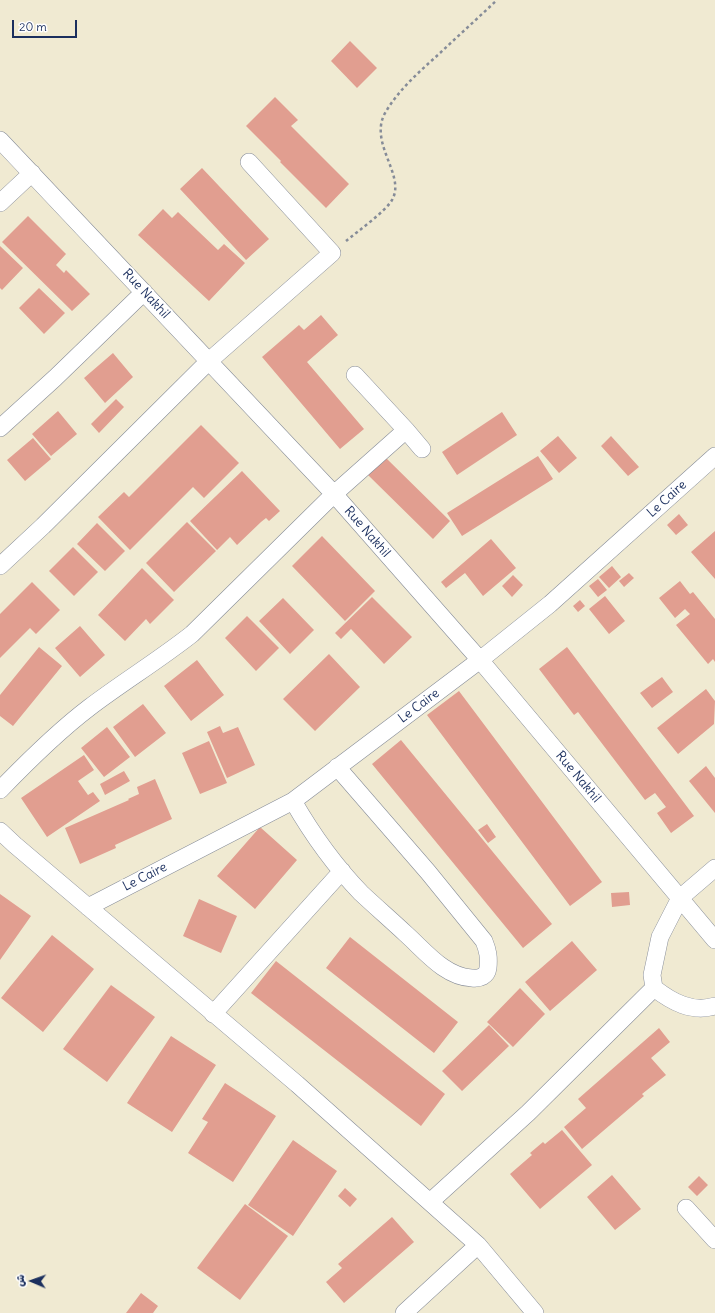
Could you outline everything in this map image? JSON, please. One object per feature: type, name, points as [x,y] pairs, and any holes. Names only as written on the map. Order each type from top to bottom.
[{"type":"street","name":"Rue Nakhil","points":[[0,140],[334,494],[480,660],[715,940]]},
{"type":"street","points":[[0,566],[43,526],[209,361],[332,253],[249,162]]},
{"type":"street","points":[[0,203],[32,173]]},
{"type":"street","points":[[0,428],[55,378],[144,292]]},
{"type":"street","points":[[355,375],[422,449]]},
{"type":"street","points":[[0,790],[40,750],[88,708],[167,654],[192,634],[334,494],[406,430]]},
{"type":"street","name":"Le Caire","points":[[88,907],[292,801],[480,660],[550,604],[715,456]]},
{"type":"street","points":[[292,801],[308,827],[342,872],[361,892],[435,961],[458,976],[475,978],[484,976],[487,971],[489,957],[484,942],[428,872],[337,767]]},
{"type":"street","points":[[0,831],[297,1084],[430,1202],[478,1246],[535,1313]]},
{"type":"street","points":[[715,868],[680,898],[660,937],[652,975],[654,988],[677,1004],[693,1008],[715,1006]]},
{"type":"street","points":[[213,1014],[342,872]]},
{"type":"street","points":[[430,1202],[528,1113],[654,988]]},
{"type":"street","points":[[686,1208],[715,1240]]},
{"type":"street","points":[[404,1313],[478,1246]]},
{"type":"path","points":[[332,253],[388,205],[395,194],[394,180],[382,142],[382,124],[384,116],[390,106],[400,92],[420,71],[497,0]]},
{"type":"building","points":[[350,41],[377,68],[357,88],[331,61]]},
{"type":"building","points":[[275,97],[298,120],[291,126],[349,184],[326,208],[246,126]]},
{"type":"building","points":[[202,168],[269,239],[246,260],[180,189]]},
{"type":"building","points":[[163,209],[172,218],[178,212],[218,250],[224,244],[245,263],[209,301],[138,235]]},
{"type":"building","points":[[28,216],[66,254],[56,265],[64,273],[66,270],[90,294],[72,311],[2,242]]},
{"type":"building","points":[[0,246],[23,268],[2,290],[0,288]]},
{"type":"building","points":[[39,288],[65,313],[44,334],[19,308]]},
{"type":"building","points":[[321,315],[338,335],[307,362],[364,429],[340,449],[262,357],[299,325],[304,330]]},
{"type":"building","points":[[113,353],[133,377],[105,403],[84,378]]},
{"type":"building","points":[[116,399],[124,407],[99,433],[91,424]]},
{"type":"building","points":[[58,411],[77,434],[51,456],[32,434]]},
{"type":"building","points":[[502,412],[517,435],[457,475],[442,452]]},
{"type":"building","points":[[201,425],[239,463],[204,498],[193,487],[130,550],[98,517],[124,492],[129,497]]},
{"type":"building","points":[[558,436],[577,458],[559,473],[540,451]]},
{"type":"building","points":[[611,436],[639,467],[628,476],[601,446]]},
{"type":"building","points":[[33,438],[51,459],[25,481],[7,460]]},
{"type":"building","points":[[538,456],[553,479],[462,536],[447,513]]},
{"type":"building","points":[[385,457],[450,521],[433,539],[368,475]]},
{"type":"building","points":[[242,471],[280,511],[269,521],[266,518],[237,545],[230,537],[217,550],[190,521]]},
{"type":"building","points":[[679,514],[688,525],[676,535],[667,525]]},
{"type":"building","points":[[187,522],[216,551],[174,592],[146,563]]},
{"type":"building","points":[[97,523],[125,551],[105,571],[77,544]]},
{"type":"building","points":[[715,531],[715,579],[691,552]]},
{"type":"building","points":[[322,536],[375,591],[345,621],[292,566]]},
{"type":"building","points":[[491,539],[516,568],[483,596],[465,573],[446,588],[441,582]]},
{"type":"building","points":[[73,547],[98,572],[74,596],[49,571]]},
{"type":"building","points":[[612,566],[621,577],[609,588],[599,577]]},
{"type":"building","points":[[142,568],[174,600],[150,624],[146,619],[125,641],[98,615]]},
{"type":"building","points":[[629,573],[634,578],[624,587],[619,581]]},
{"type":"building","points":[[513,575],[523,585],[512,597],[502,586]]},
{"type":"building","points":[[598,579],[607,590],[598,597],[589,586]]},
{"type":"building","points":[[680,581],[690,594],[693,592],[715,619],[715,662],[713,659],[708,664],[676,625],[690,614],[685,609],[675,618],[659,598]]},
{"type":"building","points":[[32,582],[60,610],[36,634],[30,628],[0,658],[0,614]]},
{"type":"building","points":[[605,596],[625,621],[609,634],[589,609]]},
{"type":"building","points":[[372,597],[412,637],[384,664],[351,629],[341,639],[335,633]]},
{"type":"building","points":[[283,598],[314,630],[290,654],[259,621]]},
{"type":"building","points":[[580,600],[585,606],[578,612],[573,606]]},
{"type":"building","points":[[247,616],[279,648],[256,671],[225,638]]},
{"type":"building","points":[[80,626],[105,655],[80,677],[55,648]]},
{"type":"building","points":[[39,647],[62,666],[13,726],[0,716],[0,695]]},
{"type":"building","points":[[567,647],[694,816],[671,833],[657,813],[666,807],[655,793],[645,800],[578,712],[574,715],[539,669]]},
{"type":"building","points":[[329,654],[360,687],[315,731],[283,699]]},
{"type":"building","points":[[197,660],[224,695],[191,721],[164,686]]},
{"type":"building","points":[[662,677],[673,692],[652,708],[640,693]]},
{"type":"building","points":[[706,689],[715,701],[714,724],[678,754],[657,728]]},
{"type":"building","points":[[459,691],[602,882],[570,906],[427,715]]},
{"type":"building","points":[[143,704],[166,733],[135,757],[113,727]]},
{"type":"building","points":[[220,726],[223,733],[238,727],[255,765],[227,778],[207,732]]},
{"type":"building","points":[[107,727],[130,757],[104,777],[81,748]]},
{"type":"building","points":[[401,740],[552,924],[523,948],[372,764]]},
{"type":"building","points":[[209,741],[227,783],[200,794],[182,753]]},
{"type":"building","points":[[84,755],[94,770],[78,781],[88,795],[93,792],[100,801],[47,837],[21,798]]},
{"type":"building","points":[[706,766],[715,778],[715,813],[689,781]]},
{"type":"building","points":[[124,771],[130,781],[105,795],[100,784]]},
{"type":"building","points":[[155,779],[172,819],[115,845],[116,848],[80,864],[65,828],[129,800],[128,799],[139,794],[137,787]]},
{"type":"building","points":[[487,824],[496,837],[488,843],[478,830]]},
{"type":"building","points":[[260,827],[297,860],[255,909],[217,876]]},
{"type":"building","points":[[629,892],[630,905],[612,907],[611,893]]},
{"type":"building","points":[[0,894],[31,916],[0,960]]},
{"type":"building","points":[[199,899],[237,916],[221,953],[183,936]]},
{"type":"building","points":[[52,935],[94,969],[43,1032],[1,998]]},
{"type":"building","points":[[350,937],[458,1022],[434,1053],[326,968]]},
{"type":"building","points":[[572,941],[597,970],[550,1011],[525,982]]},
{"type":"building","points":[[276,961],[445,1094],[421,1126],[251,993]]},
{"type":"building","points":[[111,985],[155,1017],[107,1082],[63,1049]]},
{"type":"building","points":[[520,988],[545,1014],[513,1047],[487,1022]]},
{"type":"building","points":[[489,1025],[509,1046],[462,1091],[442,1071]]},
{"type":"building","points":[[659,1028],[670,1042],[651,1058],[666,1075],[642,1094],[644,1096],[582,1149],[564,1127],[586,1108],[578,1099]]},
{"type":"building","points":[[171,1036],[216,1065],[172,1132],[127,1103]]},
{"type":"building","points":[[225,1083],[276,1116],[233,1182],[188,1153],[208,1122],[202,1119]]},
{"type":"building","points":[[562,1130],[592,1165],[540,1209],[510,1174],[532,1155],[530,1153],[543,1142],[545,1144]]},
{"type":"building","points":[[293,1140],[337,1171],[293,1236],[248,1205]]},
{"type":"building","points":[[612,1175],[641,1209],[615,1230],[587,1197]]},
{"type":"building","points":[[699,1176],[708,1185],[697,1196],[688,1187]]},
{"type":"building","points":[[345,1188],[357,1199],[350,1207],[338,1196]]},
{"type":"building","points":[[245,1204],[288,1236],[240,1300],[197,1268]]},
{"type":"building","points":[[392,1217],[414,1242],[344,1303],[326,1282],[342,1268],[338,1264]]},
{"type":"building","points":[[141,1293],[158,1306],[153,1313],[126,1313]]}]
